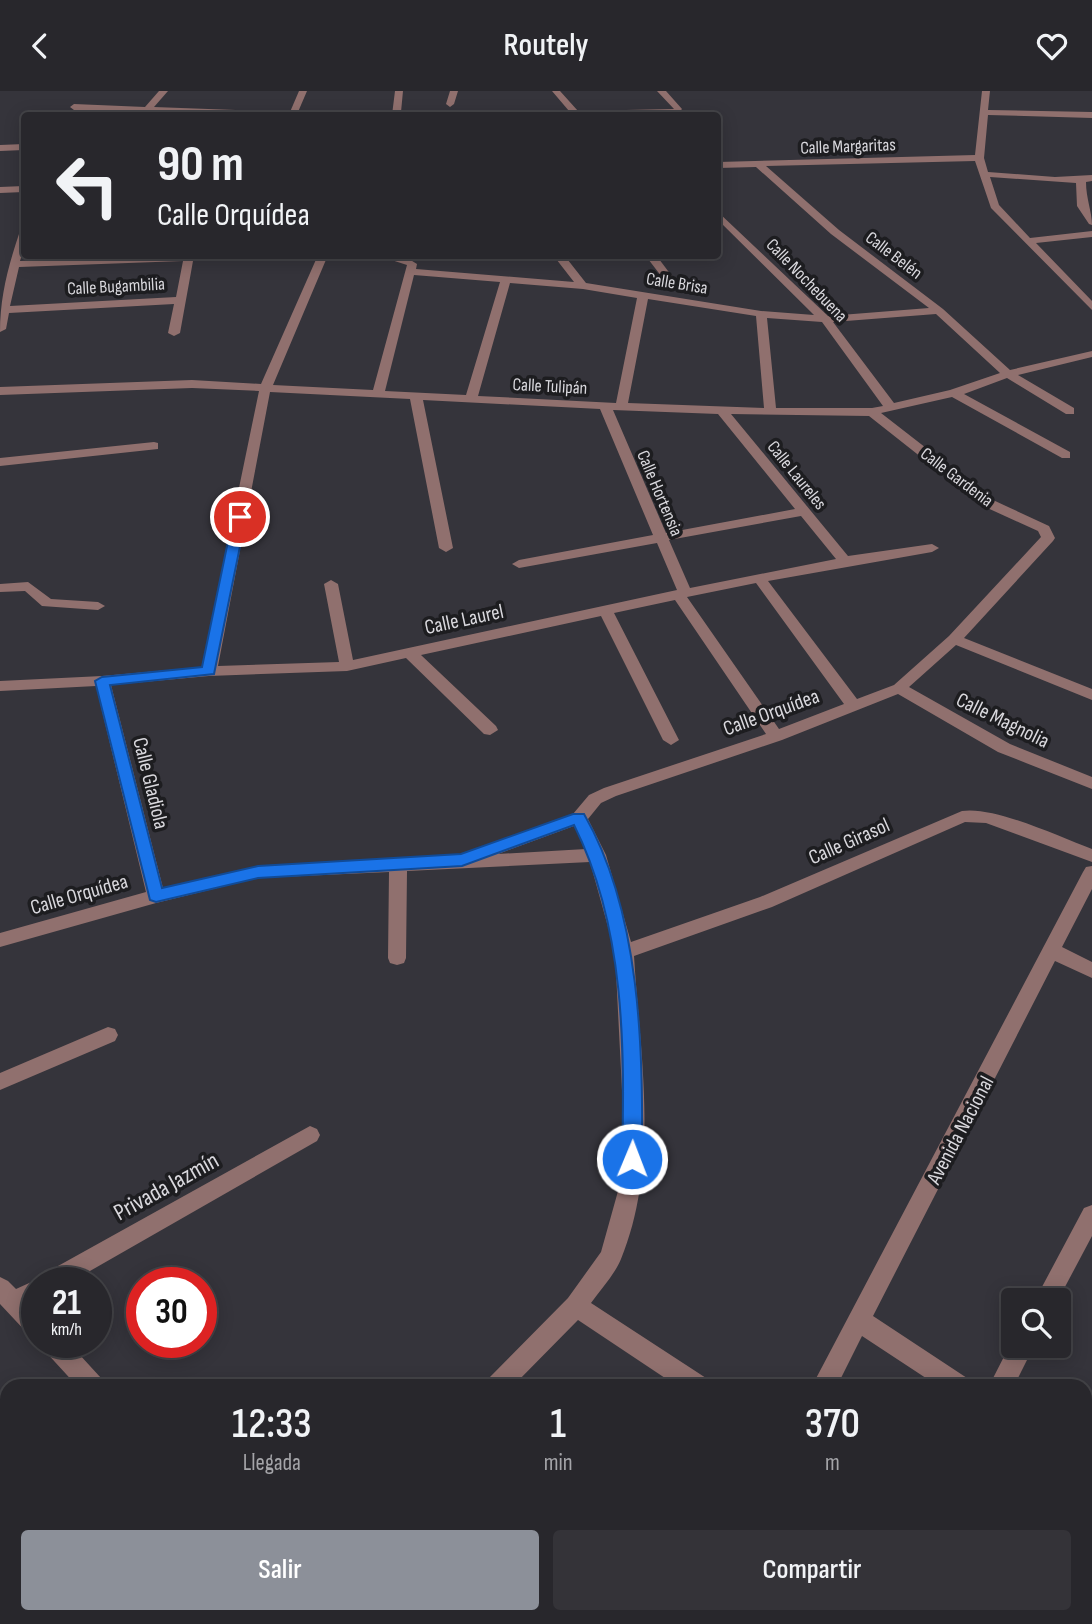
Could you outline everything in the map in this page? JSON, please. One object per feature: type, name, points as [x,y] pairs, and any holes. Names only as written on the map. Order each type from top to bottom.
[{"type":"street","points":[[148,109],[164,91]]},
{"type":"street","points":[[294,112],[303,91]]},
{"type":"street","points":[[398,112],[399,91]]},
{"type":"street","points":[[450,104],[454,91]]},
{"type":"street","points":[[556,91],[574,112]]},
{"type":"street","points":[[661,91],[678,109],[677,112]]},
{"type":"street","points":[[986,91],[979,158],[994,206],[1092,307]]},
{"type":"street","points":[[74,107],[220,112]]},
{"type":"street","points":[[982,112],[1092,115]]},
{"type":"street","points":[[1077,115],[1092,125]]},
{"type":"street","points":[[0,148],[21,147]]},
{"type":"street","name":"Calle Margaritas","points":[[721,165],[979,158]]},
{"type":"street","name":"Calle Belén","points":[[758,164],[835,232],[939,311],[1008,374],[1070,411]]},
{"type":"street","points":[[982,174],[1081,182],[1092,178]]},
{"type":"street","points":[[1081,182],[1082,206],[1092,222]]},
{"type":"street","points":[[0,190],[21,189]]},
{"type":"street","name":"Calle Nochebuena","points":[[721,218],[825,319],[891,408]]},
{"type":"street","points":[[1027,241],[1092,234]]},
{"type":"street","points":[[0,329],[21,244]]},
{"type":"street","name":"Calle Bugambilia","points":[[14,264],[157,259]]},
{"type":"street","name":"Calle Bugambilia","points":[[5,310],[182,300],[187,259]]},
{"type":"street","points":[[209,671],[265,389],[321,259]]},
{"type":"street","name":"Calle Brisa","points":[[391,259],[410,267],[583,286],[761,314],[825,319],[939,311]]},
{"type":"street","points":[[561,259],[583,286]]},
{"type":"street","points":[[653,259],[669,279]]},
{"type":"street","points":[[378,394],[410,267]]},
{"type":"street","points":[[471,399],[506,279]]},
{"type":"street","points":[[621,406],[642,295]]},
{"type":"street","points":[[174,333],[182,300]]},
{"type":"street","points":[[761,314],[770,412]]},
{"type":"street","name":"Calle Tulipán","points":[[0,391],[192,384],[722,411],[872,412],[954,393],[1008,374],[1092,354]]},
{"type":"street","points":[[954,393],[1066,455]]},
{"type":"street","points":[[416,397],[446,548]]},
{"type":"street","name":"Calle Hortensia","points":[[605,406],[681,593],[776,736]]},
{"type":"street","name":"Calle Laureles","points":[[722,411],[845,561]]},
{"type":"street","name":"Calle Gardenia","points":[[872,412],[988,503],[1048,533]]},
{"type":"street","points":[[0,462],[154,446]]},
{"type":"street","points":[[519,564],[805,511]]},
{"type":"street","name":"Calle Orquídea","points":[[462,860],[579,818],[595,799],[610,792],[776,736],[899,688],[954,639],[1048,538],[1048,533]]},
{"type":"street","name":"Calle Laurel","points":[[0,686],[102,681],[209,671],[346,666],[681,593],[845,561],[932,548]]},
{"type":"street","points":[[759,578],[854,705]]},
{"type":"street","points":[[331,584],[346,666]]},
{"type":"street","points":[[0,588],[28,586],[47,603],[98,606]]},
{"type":"street","points":[[605,610],[671,740]]},
{"type":"street","points":[[954,639],[1092,695]]},
{"type":"street","points":[[410,653],[490,730]]},
{"type":"street","name":"Calle Gladiola","points":[[102,681],[156,896]]},
{"type":"street","name":"Calle Magnolia","points":[[899,688],[1004,748],[1092,783]]},
{"type":"street","name":"Calle Girasol","points":[[624,952],[766,902],[962,817],[974,815],[989,818],[1092,856]]},
{"type":"street","points":[[504,1379],[576,1306],[611,1256],[631,1184],[633,1109],[624,952],[597,855],[579,818]]},
{"type":"street","name":"Calle Orquídea","points":[[0,940],[156,896],[258,872],[597,855]]},
{"type":"street","points":[[397,958],[398,864]]},
{"type":"street","name":"Avenida Nacional","points":[[828,1379],[1092,872]]},
{"type":"street","points":[[1053,951],[1092,971]]},
{"type":"street","points":[[0,1082],[108,1035]]},
{"type":"street","name":"Privada Jazmín","points":[[76,1267],[310,1135]]},
{"type":"street","points":[[1052,1288],[1092,1215]]},
{"type":"street","points":[[7,1295],[21,1310]]},
{"type":"street","points":[[576,1306],[687,1379]]},
{"type":"street","points":[[860,1321],[948,1379]]},
{"type":"street","points":[[66,1358],[86,1379]]},
{"type":"street","points":[[1005,1379],[1016,1358]]},
{"type":"route","points":[[240,517],[209,671],[102,681],[156,896],[258,872],[462,860],[579,818],[597,855],[624,952],[633,1109],[632,1159]]}]
